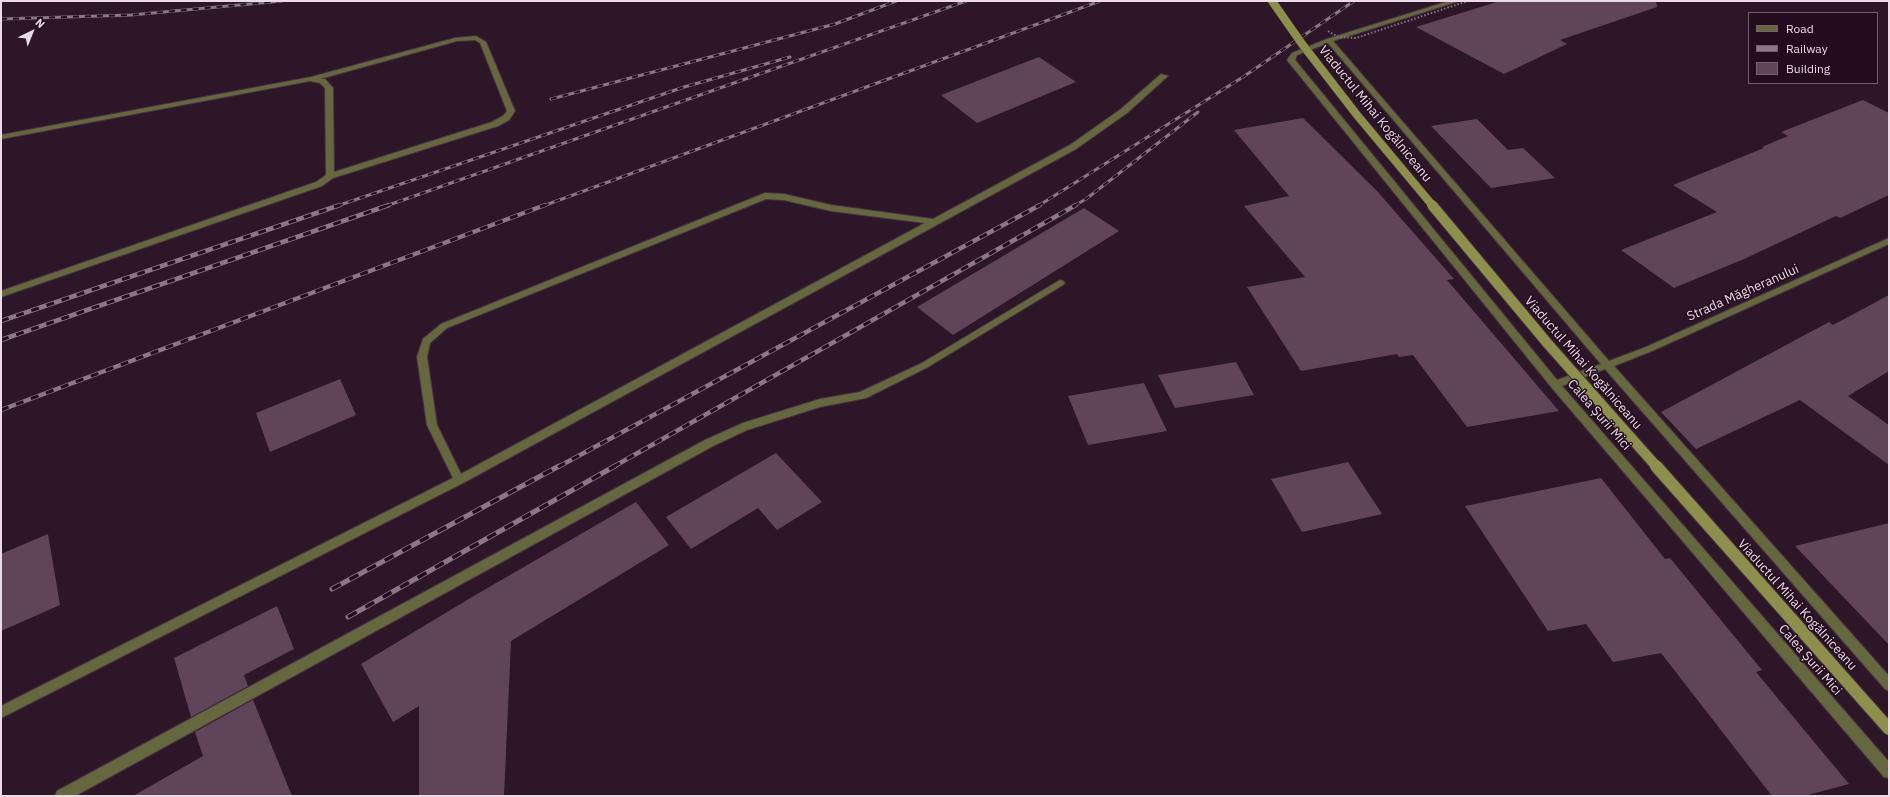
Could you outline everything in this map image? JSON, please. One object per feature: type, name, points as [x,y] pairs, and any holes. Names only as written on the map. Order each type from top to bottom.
[{"type":"main road","name":"Viaductul Mihai Kogălniceanu","points":[[1272,1],[1302,44],[1357,115],[1548,344],[1889,728]]},
{"type":"street","points":[[1456,1],[1329,40],[1299,51],[1294,54],[1291,60],[1555,385]]},
{"type":"street","points":[[1,137],[310,79],[457,39],[476,38],[484,42],[511,111],[506,118],[495,124],[330,176],[319,184],[304,190],[1,294]]},
{"type":"street","points":[[1329,40],[1608,366],[1889,685]]},
{"type":"street","points":[[1,712],[459,480],[1073,147],[1124,111],[1164,76]]},
{"type":"street","points":[[310,79],[322,81],[329,88],[330,176]]},
{"type":"street","points":[[459,480],[432,425],[422,357],[426,341],[444,326],[766,196],[784,197],[831,208],[934,222]]},
{"type":"street","name":"Strada Măgheranului","points":[[1608,366],[1889,241]]},
{"type":"street","points":[[62,796],[709,442],[750,424],[820,403],[862,395],[924,365],[1060,283]]},
{"type":"street","name":"Calea Șurii Mici","points":[[1608,366],[1555,385],[1889,772]]},
{"type":"path","points":[[1323,28],[1338,37],[1356,38],[1468,1]]},
{"type":"building","points":[[1500,1],[1656,1],[1657,7],[1560,40],[1567,44],[1504,74],[1416,27]]},
{"type":"building","points":[[1039,57],[1076,82],[977,123],[941,95]]},
{"type":"building","points":[[1863,100],[1889,113],[1889,195],[1840,218],[1836,216],[1744,259],[1674,288],[1621,250],[1717,212],[1673,185],[1764,148],[1762,147],[1788,136],[1781,132]]},
{"type":"building","points":[[1303,118],[1377,191],[1454,279],[1447,280],[1559,411],[1467,427],[1413,355],[1399,357],[1397,354],[1301,371],[1247,287],[1305,277],[1244,206],[1289,196],[1234,130]]},
{"type":"building","points":[[1477,119],[1508,150],[1523,148],[1555,178],[1491,188],[1431,126]]},
{"type":"building","points":[[1084,208],[1119,231],[953,335],[917,307]]},
{"type":"building","points":[[1889,295],[1889,371],[1848,396],[1889,425],[1889,465],[1800,400],[1696,449],[1661,412],[1829,322],[1833,325]]},
{"type":"building","points":[[1236,362],[1254,395],[1175,408],[1158,375]]},
{"type":"building","points":[[340,379],[356,415],[270,452],[256,413]]},
{"type":"building","points":[[1144,383],[1167,431],[1088,445],[1068,396]]},
{"type":"building","points":[[776,453],[822,502],[777,530],[758,508],[691,549],[666,517]]},
{"type":"building","points":[[1348,462],[1382,514],[1302,532],[1271,479]]},
{"type":"building","points":[[1601,478],[1665,559],[1670,558],[1762,670],[1756,672],[1849,784],[1804,796],[1772,796],[1661,653],[1613,662],[1586,624],[1548,631],[1465,506]]},
{"type":"building","points":[[636,502],[669,545],[511,641],[504,796],[419,796],[419,706],[393,722],[361,664],[472,597]]},
{"type":"building","points":[[1889,523],[1889,645],[1795,546]]},
{"type":"building","points":[[48,534],[60,605],[1,631],[1,554]]},
{"type":"building","points":[[277,606],[294,649],[244,675],[248,686],[191,717],[174,658]]},
{"type":"building","points":[[253,700],[292,796],[133,796],[203,756],[195,732]]},
{"type":"railway","points":[[1,19],[131,15],[282,1]]},
{"type":"railway","points":[[551,99],[835,24],[896,1]]},
{"type":"railway","points":[[386,206],[966,1]]},
{"type":"railway","points":[[543,206],[1100,1]]},
{"type":"railway","points":[[1038,206],[1243,77],[1354,1]]},
{"type":"railway","points":[[337,206],[684,87],[790,57]]},
{"type":"railway","points":[[1074,206],[1086,199],[1198,112]]},
{"type":"railway","points":[[1,321],[340,205]]},
{"type":"railway","points":[[1,340],[389,205]]},
{"type":"railway","points":[[1,410],[545,205]]},
{"type":"railway","points":[[558,467],[1040,205]]},
{"type":"railway","points":[[613,467],[1076,205]]},
{"type":"railway","points":[[332,589],[559,466]]},
{"type":"railway","points":[[348,617],[615,466]]}]
